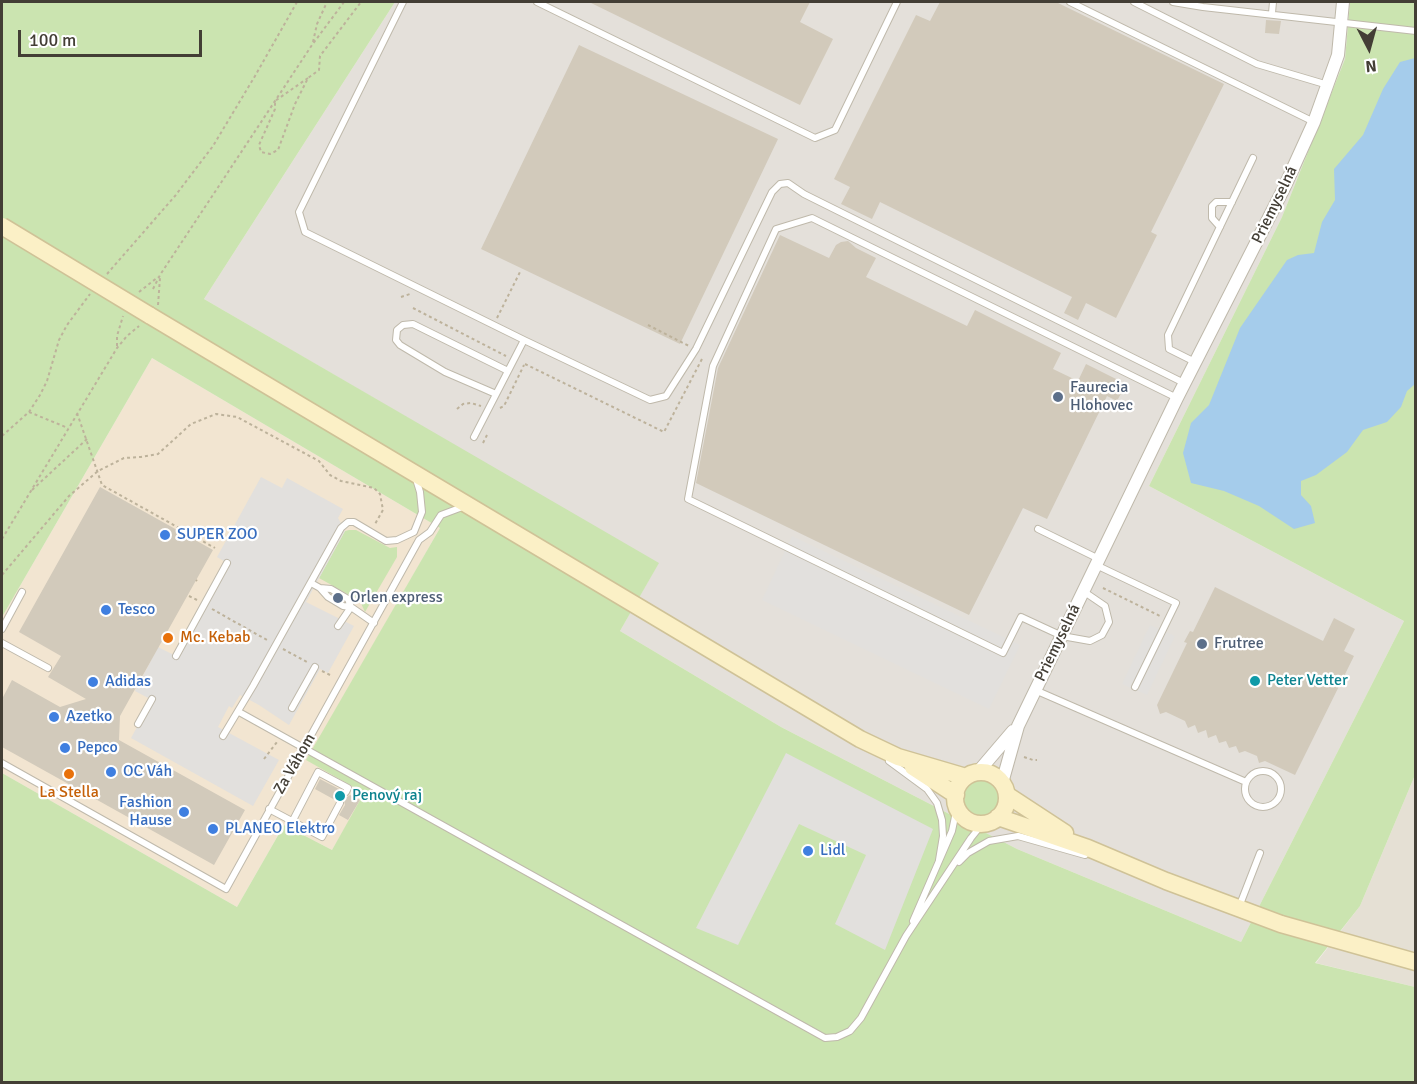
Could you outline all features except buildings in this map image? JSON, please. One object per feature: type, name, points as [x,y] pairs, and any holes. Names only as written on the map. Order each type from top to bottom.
[{"type":"main road","points":[[2,226],[860,739],[898,756],[972,775],[990,774],[1005,789],[1088,848]]},
{"type":"main road","points":[[898,756],[956,801],[967,820],[991,820],[1088,848],[1291,927],[1416,962]]},
{"type":"main road","points":[[956,801],[960,784],[972,775]]},
{"type":"main road","points":[[991,820],[1005,807],[1005,789]]},
{"type":"street","name":"Priemyselná","points":[[1005,789],[1018,726],[1176,398],[1284,188],[1314,122],[1338,55],[1343,2]]},
{"type":"street","name":"Priemyselná","points":[[972,775],[1018,726]]},
{"type":"lane","points":[[404,2],[300,212],[305,232],[524,340],[650,400],[666,396],[696,349],[772,192],[780,183],[788,183],[804,194],[1184,383]]},
{"type":"lane","points":[[537,2],[815,138],[835,130],[897,2]]},
{"type":"lane","points":[[1071,2],[1314,122]]},
{"type":"lane","points":[[1134,2],[1257,64],[1328,85]]},
{"type":"lane","points":[[1173,2],[1416,31]]},
{"type":"lane","points":[[1272,14],[1273,2]]},
{"type":"lane","points":[[1195,362],[1168,349],[1168,334],[1253,158]]},
{"type":"lane","points":[[1220,227],[1212,218],[1212,206],[1216,202],[1232,202]]},
{"type":"lane","points":[[1083,591],[1105,606],[1109,622],[1102,635],[1090,641],[1062,636],[1021,617],[1003,653],[688,499],[713,366],[776,229],[812,218],[1176,398]]},
{"type":"lane","points":[[496,394],[445,372],[400,345],[396,340],[397,330],[403,325],[413,324],[508,371]]},
{"type":"lane","points":[[474,437],[524,340]]},
{"type":"lane","points":[[223,736],[341,528],[348,522],[354,522],[386,541],[397,540],[414,532],[422,512],[420,492],[414,473]]},
{"type":"lane","name":"Za Váhom","points":[[2,763],[226,889],[419,540],[430,532],[441,515],[468,505]]},
{"type":"lane","points":[[1038,529],[1176,603],[1136,687]]},
{"type":"lane","points":[[414,532],[419,540]]},
{"type":"lane","points":[[176,656],[227,563]]},
{"type":"lane","points":[[311,583],[320,588],[331,589],[348,598],[351,608],[374,622]]},
{"type":"lane","points":[[2,629],[22,592]]},
{"type":"lane","points":[[338,626],[351,608]]},
{"type":"lane","points":[[2,643],[48,668]]},
{"type":"lane","points":[[292,708],[315,667]]},
{"type":"lane","points":[[1035,690],[1246,782]]},
{"type":"lane","points":[[138,724],[152,699]]},
{"type":"lane","points":[[238,712],[825,1038],[837,1037],[850,1031],[861,1018],[906,936],[952,831],[956,801]]},
{"type":"lane","points":[[860,739],[927,789],[937,803],[942,820],[943,836],[939,860]]},
{"type":"lane","points":[[292,822],[318,772],[348,788],[346,792]]},
{"type":"lane","points":[[1257,772],[1271,772],[1280,781],[1281,796],[1272,805],[1258,807],[1247,797],[1246,782],[1257,772]]},
{"type":"lane","points":[[269,809],[322,837],[340,803]]},
{"type":"lane","points":[[906,936],[971,838],[991,820]]},
{"type":"lane","points":[[950,871],[968,853],[989,841],[1018,836],[1070,851],[1116,860]]},
{"type":"lane","points":[[1239,908],[1260,853]]},
{"type":"path","points":[[101,282],[168,205],[213,146],[297,2]]},
{"type":"path","points":[[312,45],[317,24],[327,2]]},
{"type":"path","points":[[153,289],[312,45],[344,2]]},
{"type":"path","points":[[275,101],[319,70],[320,56],[361,2]]},
{"type":"path","points":[[275,101],[275,109],[259,145],[261,152],[266,154],[275,152],[280,145],[295,104],[308,78]]},
{"type":"path","points":[[2,539],[122,341],[150,315],[160,275]]},
{"type":"path","points":[[2,436],[29,412],[47,381],[53,355],[63,332],[93,291]]},
{"type":"path","points":[[525,364],[596,401],[664,432],[705,354],[648,325]]},
{"type":"path","points":[[457,409],[462,404]]},
{"type":"path","points":[[29,412],[68,429]]},
{"type":"path","points":[[77,413],[102,485],[215,548]]},
{"type":"path","points":[[2,575],[69,496],[98,471],[124,458],[158,454],[191,424],[216,414],[237,417],[319,461],[330,476],[341,481],[374,488],[380,494],[383,510],[371,532]]},
{"type":"path","points":[[648,431],[651,426]]},
{"type":"path","points":[[30,492],[87,439]]},
{"type":"path","points":[[1103,588],[1168,620]]},
{"type":"path","points":[[189,596],[330,675]]},
{"type":"path","points":[[264,759],[277,741]]},
{"type":"path","points":[[1024,757],[1037,760]]},
{"type":"shaded area","points":[[395,2],[1350,2],[1345,59],[1282,217],[1149,486],[1404,621],[1241,942],[1017,849],[781,727],[620,631],[658,564],[204,299]]},
{"type":"shaded area","points":[[152,358],[440,528],[307,760],[365,793],[332,850],[284,825],[237,907],[2,773],[2,617]]},
{"type":"shaded area","points":[[261,477],[282,488],[287,478],[343,509],[338,518],[345,531],[306,602],[354,626],[328,673],[320,669],[289,725],[240,695],[232,708],[229,706],[218,727],[279,760],[253,806],[131,738],[152,700],[135,691],[158,647],[176,656],[227,563],[217,557]]},
{"type":"shaded area","points":[[792,536],[1020,645],[989,709],[762,600]]},
{"type":"shaded area","points":[[1150,625],[1175,636],[1147,695],[1122,684]]},
{"type":"shaded area","points":[[786,753],[933,829],[885,950],[835,924],[866,855],[799,824],[738,945],[696,928]]},
{"type":"shaded area","points":[[1415,775],[1415,987],[1316,963],[1360,906]]},
{"type":"green space","points":[[2,2],[395,2],[204,299],[659,563],[620,631],[781,727],[1017,849],[1241,942],[1404,621],[1149,486],[1282,217],[1345,59],[1350,2],[1415,2],[1415,775],[1360,906],[1315,963],[1415,987],[1415,1082],[2,1082],[2,773],[237,907],[284,825],[332,850],[364,793],[306,760],[440,528],[152,358],[2,617]]},
{"type":"green space","points":[[356,530],[390,548],[397,547],[397,557],[365,612],[360,601],[319,578],[345,531]]},
{"type":"green space","points":[[981,779],[994,785],[1000,798],[994,811],[981,817],[968,811],[962,798],[968,785]]},
{"type":"water","points":[[1415,58],[1415,384],[1407,391],[1401,407],[1387,422],[1363,430],[1347,452],[1316,475],[1301,481],[1301,495],[1311,506],[1315,523],[1294,529],[1259,506],[1224,491],[1191,483],[1183,453],[1191,423],[1209,405],[1240,328],[1287,260],[1298,255],[1314,253],[1322,222],[1335,200],[1334,169],[1363,135],[1383,89],[1400,62]]},
{"type":"place","name":"Faurecia Hlohovec","points":[[1058,397]]},
{"type":"place","name":"SUPER ZOO","points":[[165,535]]},
{"type":"place","name":"Orlen express","points":[[338,598]]},
{"type":"place","name":"Tesco","points":[[106,610]]},
{"type":"place","name":"Mc. Kebab","points":[[168,638]]},
{"type":"place","name":"Frutree","points":[[1202,644]]},
{"type":"place","name":"Peter Vetter","points":[[1255,681]]},
{"type":"place","name":"Adidas","points":[[93,682]]},
{"type":"place","name":"Azetko","points":[[54,717]]},
{"type":"place","name":"Pepco","points":[[65,748]]},
{"type":"place","name":"OC Váh","points":[[111,772]]},
{"type":"place","name":"La Stella","points":[[69,774]]},
{"type":"place","name":"Penový raj","points":[[340,796]]},
{"type":"place","name":"Fashion Hause","points":[[184,812]]},
{"type":"place","name":"PLANEO Elektro","points":[[213,829]]},
{"type":"place","name":"Lidl","points":[[808,851]]}]
